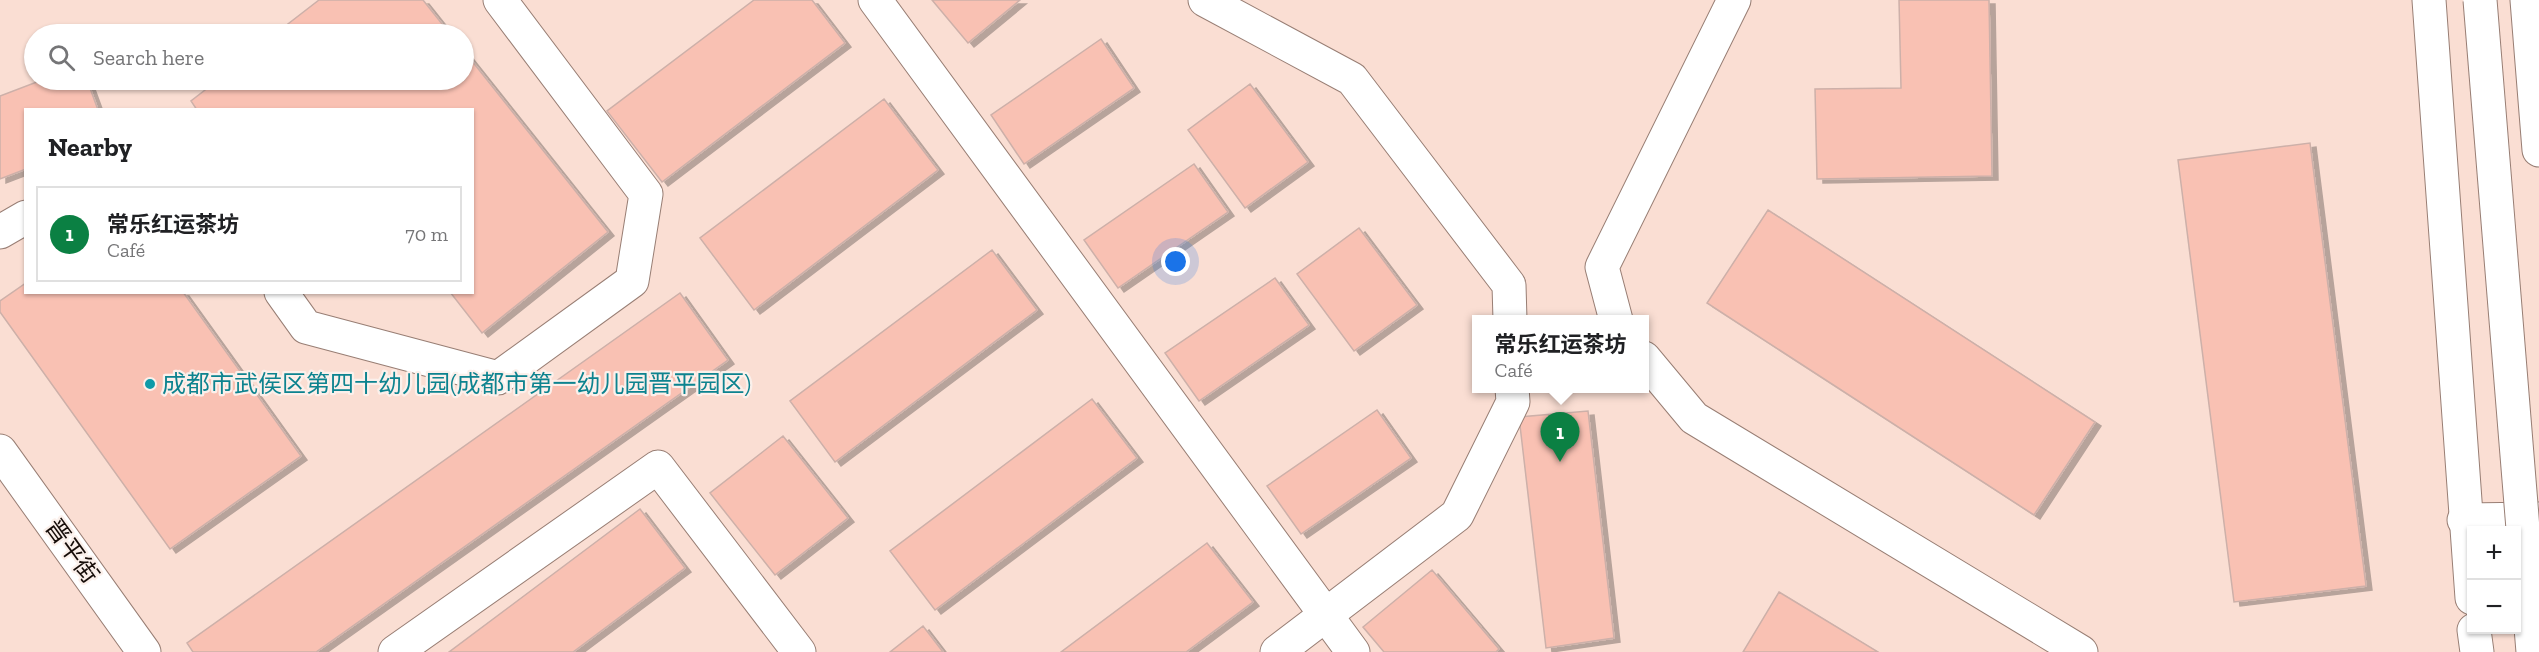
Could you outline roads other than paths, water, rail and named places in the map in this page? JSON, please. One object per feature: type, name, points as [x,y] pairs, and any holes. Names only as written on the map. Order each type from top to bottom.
[{"type":"street","points":[[283,294],[306,327],[498,378],[632,281],[646,194],[500,0]]},
{"type":"street","points":[[875,0],[1353,652]]},
{"type":"street","points":[[1206,0],[1352,79],[1509,285],[1510,315]]},
{"type":"street","points":[[1615,315],[1602,267],[1734,0]]},
{"type":"street","points":[[2429,0],[2464,520],[2470,580]]},
{"type":"street","points":[[2480,0],[2533,652]]},
{"type":"street","points":[[2527,0],[2539,150]]},
{"type":"street","points":[[0,232],[24,217]]},
{"type":"street","points":[[1649,363],[1694,418],[2081,652]]},
{"type":"street","points":[[1277,652],[1457,515],[1513,402],[1512,393]]},
{"type":"street","name":"晋平街","points":[[0,451],[144,652]]},
{"type":"street","points":[[395,652],[658,467],[799,652]]},
{"type":"street","points":[[2464,520],[2539,519]]},
{"type":"street","points":[[2474,634],[2476,652]]},
{"type":"place","name":"成都市武侯区第四十幼儿园(成都市第一幼儿园晋平园区)","points":[[150,384]]},
{"type":"place","name":"常乐红运茶坊","points":[[1560,462]]}]
